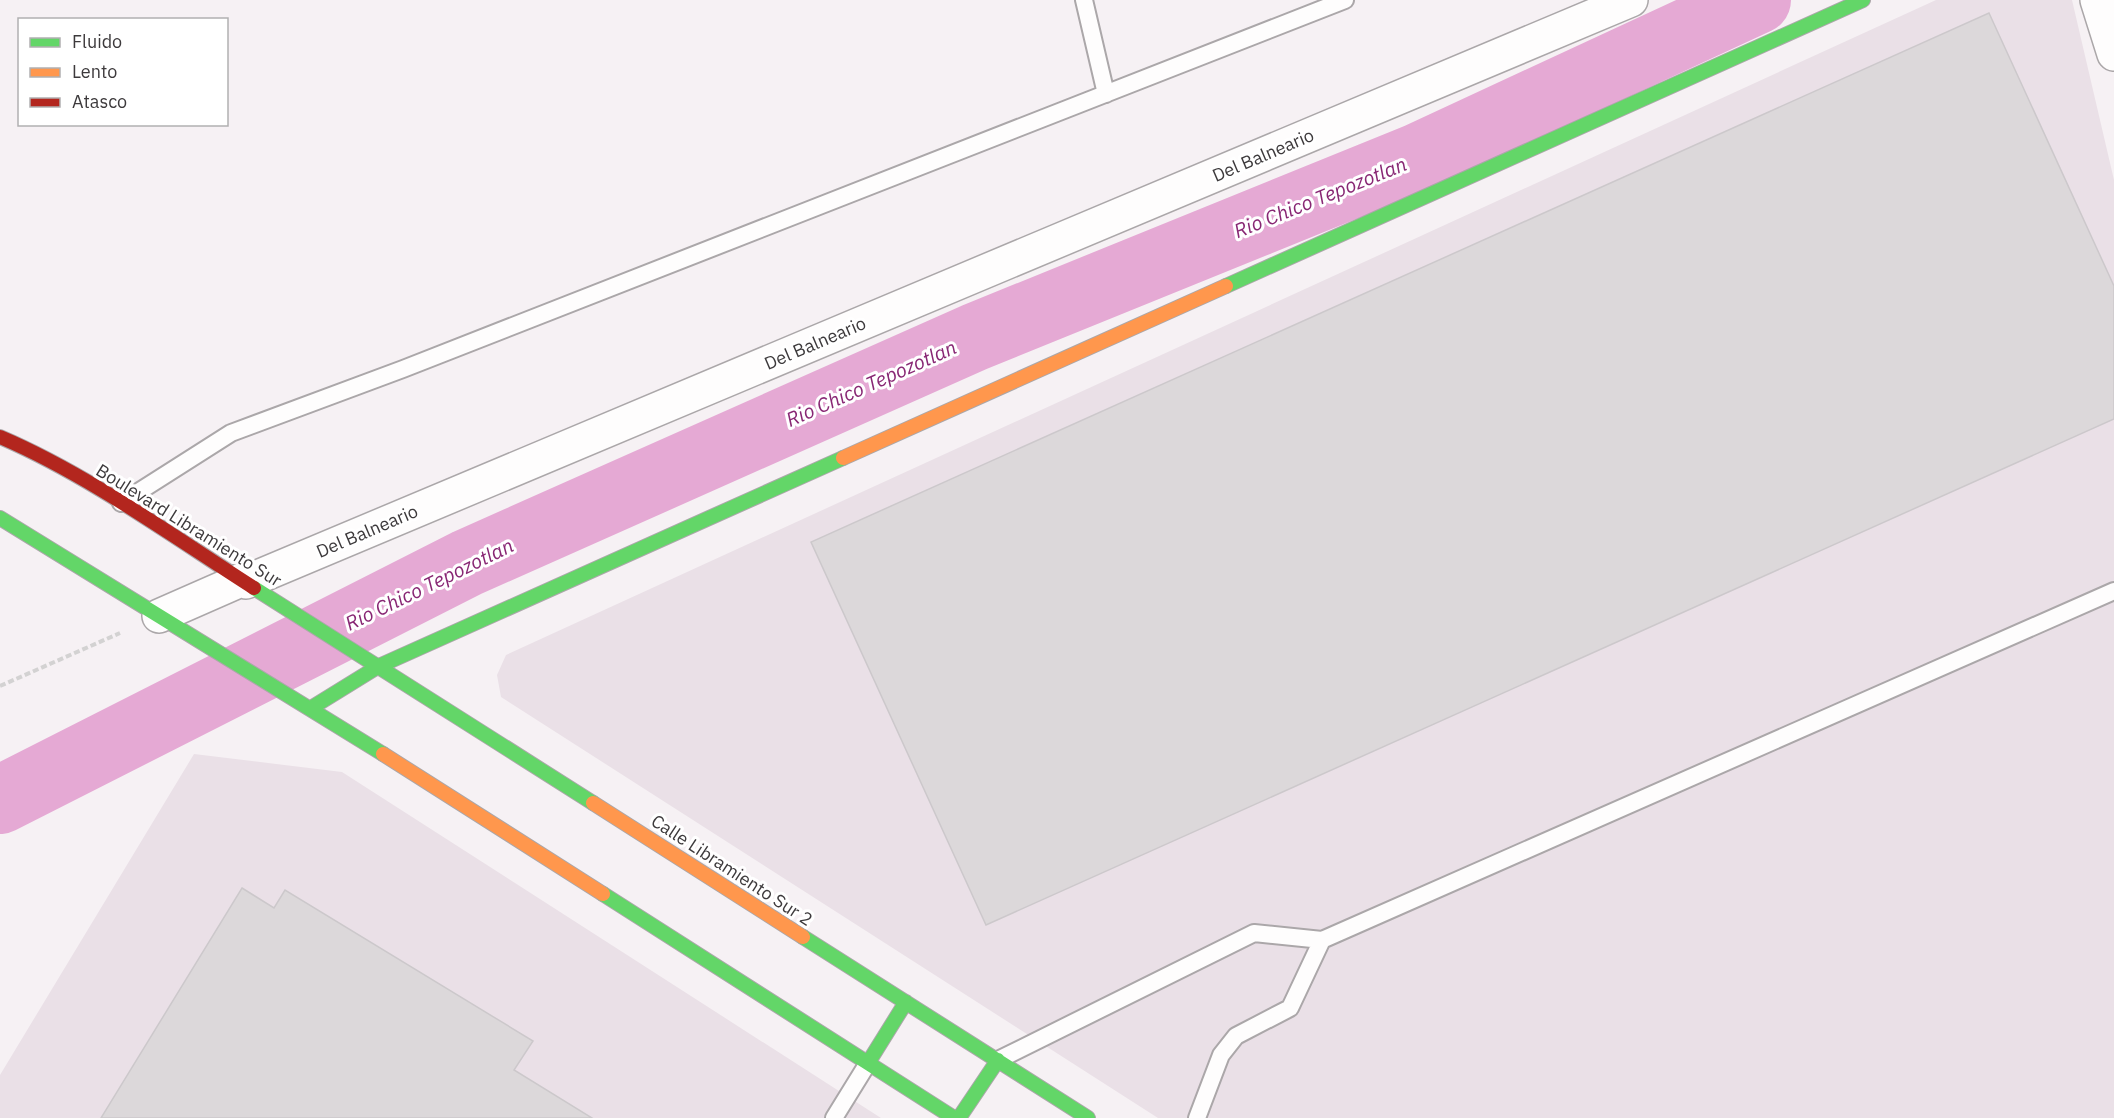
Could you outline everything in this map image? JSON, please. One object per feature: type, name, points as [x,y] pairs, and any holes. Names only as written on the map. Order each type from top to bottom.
[{"type":"main road","points":[[311,708],[379,666],[1863,0]]},
{"type":"main road","name":"Boulevard Libramiento Sur","points":[[0,437],[33,452],[121,503],[356,651]]},
{"type":"main road","points":[[0,518],[311,708],[954,1118]]},
{"type":"main road","name":"Calle Libramiento Sur 2","points":[[356,651],[1088,1118]]},
{"type":"main road","points":[[868,1064],[906,1002]]},
{"type":"main road","points":[[959,1118],[998,1060]]},
{"type":"street","name":"Del Balneario","points":[[159,616],[241,580],[256,588],[1631,0]]},
{"type":"street","points":[[2097,0],[2114,54]]},
{"type":"lane","points":[[1084,0],[1106,94]]},
{"type":"lane","points":[[121,503],[231,433],[403,369],[1345,0]]},
{"type":"lane","points":[[998,1060],[1254,933],[1322,940],[2114,591]]},
{"type":"lane","points":[[1197,1118],[1221,1055],[1236,1036],[1290,1008],[1322,940]]},
{"type":"lane","points":[[834,1118],[868,1064]]},
{"type":"path","points":[[0,686],[159,616]]},
{"type":"shaded area","points":[[1936,0],[2072,0],[2114,180],[2114,1118],[1158,1118],[501,697],[497,675],[506,655]]},
{"type":"shaded area","points":[[194,754],[342,772],[881,1118],[0,1118],[0,1075]]},
{"type":"building","points":[[1989,13],[2114,286],[2114,419],[986,925],[811,542]]},
{"type":"building","points":[[242,888],[274,908],[285,890],[533,1041],[514,1070],[592,1118],[101,1118]]},
{"type":"waterway","name":"Rio Chico Tepozotlan","points":[[0,800],[467,563],[975,337],[1416,158],[1757,0]]},
{"type":"traffic: fast","points":[[1226,286],[1863,0]]},
{"type":"traffic: fast","points":[[311,708],[379,666],[843,458]]},
{"type":"traffic: fast","points":[[0,518],[383,754]]},
{"type":"traffic: fast","points":[[254,588],[593,803]]},
{"type":"traffic: fast","points":[[603,894],[954,1118]]},
{"type":"traffic: fast","points":[[803,937],[1088,1118]]},
{"type":"traffic: fast","points":[[868,1063],[906,1002]]},
{"type":"traffic: fast","points":[[959,1118],[998,1060]]},
{"type":"traffic: slow","points":[[843,458],[1226,286]]},
{"type":"traffic: slow","points":[[383,754],[603,894]]},
{"type":"traffic: slow","points":[[593,803],[803,937]]},
{"type":"traffic: jam","points":[[0,437],[33,452],[98,488],[254,588]]}]
